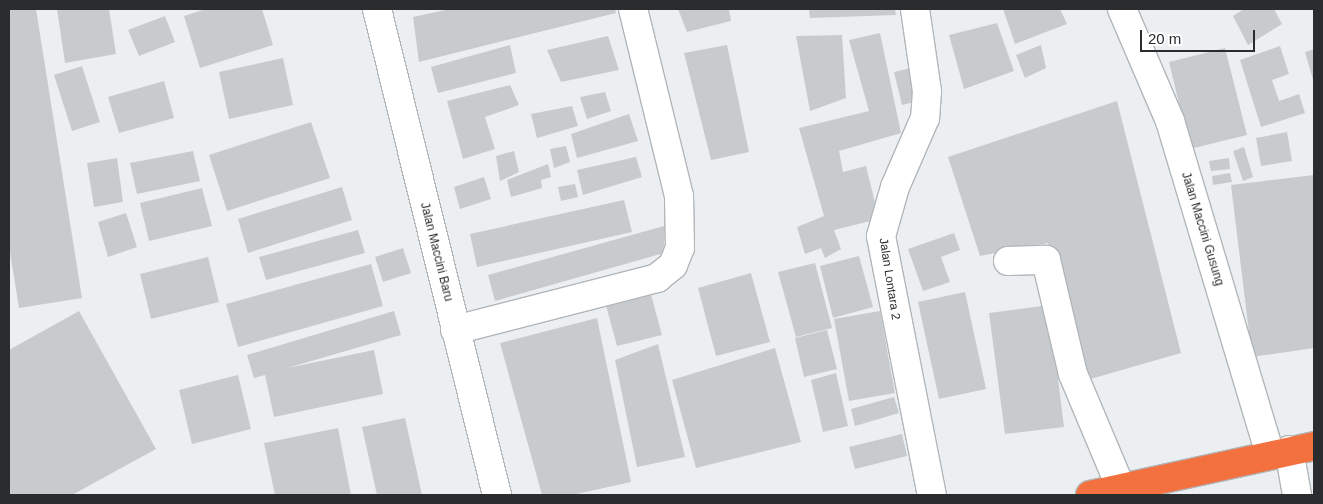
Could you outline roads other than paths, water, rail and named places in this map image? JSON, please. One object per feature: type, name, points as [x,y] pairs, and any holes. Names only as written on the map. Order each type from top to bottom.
[{"type":"highway","points":[[1090,495],[1291,450]]},
{"type":"street","name":"Jalan Maccini Baru","points":[[377,9],[497,495]]},
{"type":"street","points":[[455,330],[657,278],[673,265],[680,248],[679,196],[632,9]]},
{"type":"street","name":"Jalan Lontara 2","points":[[915,9],[927,92],[925,118],[895,187],[881,236],[932,495]]},
{"type":"street","name":"Jalan Maccini Gusung","points":[[1122,9],[1170,121],[1291,450],[1297,495]]},
{"type":"street","points":[[1008,261],[1046,260],[1073,374],[1121,488]]}]
